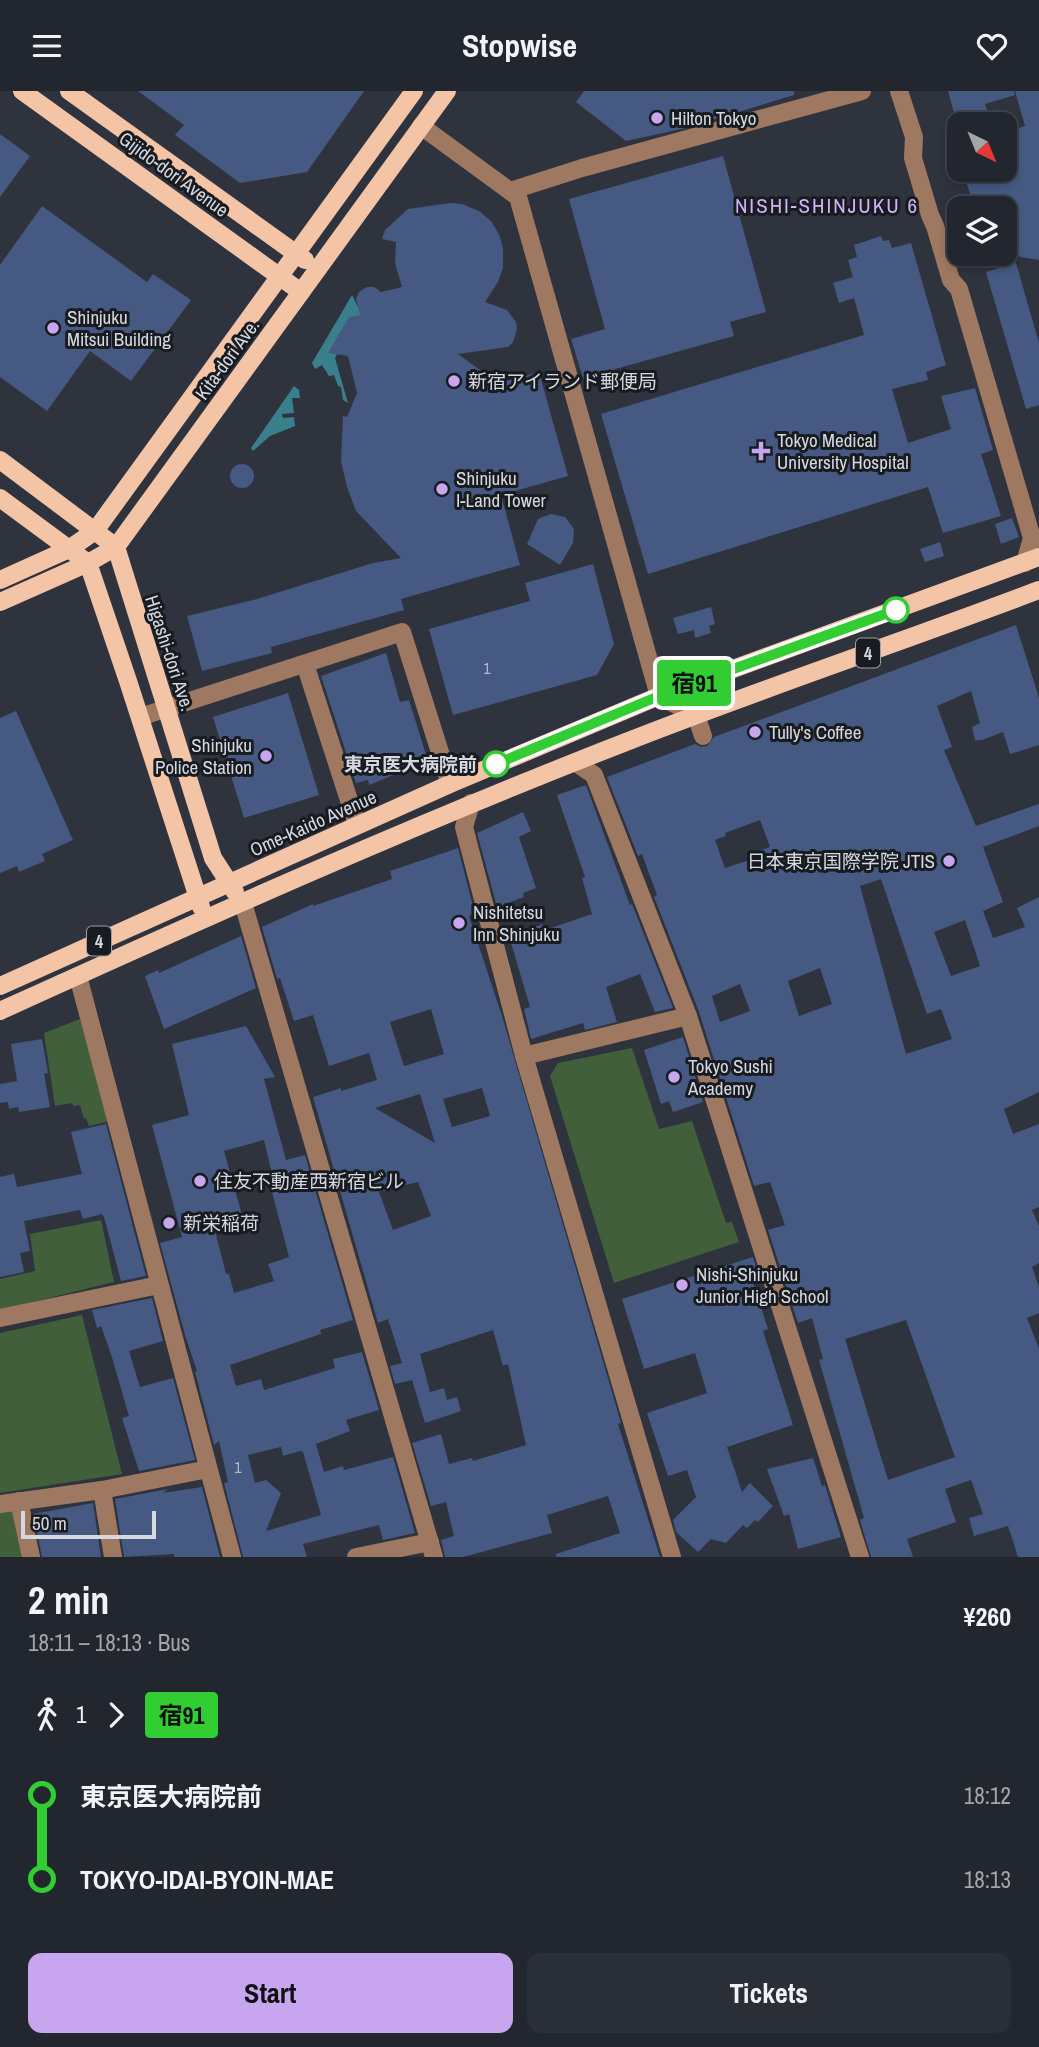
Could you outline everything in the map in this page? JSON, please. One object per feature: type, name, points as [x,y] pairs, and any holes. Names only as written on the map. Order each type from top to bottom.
[{"type":"main road","name":"Gijido-dori Avenue","points":[[22,91],[301,292]]},
{"type":"main road","name":"Gijido-dori Avenue","points":[[69,91],[317,269]]},
{"type":"main road","name":"Kita-dori Ave.","points":[[0,580],[69,549],[95,531],[414,91]]},
{"type":"main road","name":"Kita-dori Ave.","points":[[0,602],[88,563],[116,547],[447,91]]},
{"type":"main road","points":[[0,460],[116,547]]},
{"type":"main road","points":[[0,498],[88,563],[205,920]]},
{"type":"main road","name":"Higashi-dori Ave.","points":[[116,547],[214,857],[243,903]]},
{"type":"main road","name":"Ome-Kaido Avenue","points":[[0,986],[450,784],[659,696],[1032,560]]},
{"type":"main road","name":"4","points":[[0,1011],[471,803],[696,715],[1039,590]]},
{"type":"street","points":[[510,191],[582,168],[862,91]]},
{"type":"street","points":[[899,91],[914,137],[913,157],[930,215],[951,280],[959,289],[1032,538],[1032,560]]},
{"type":"street","points":[[421,126],[518,197],[659,696],[696,715],[703,736]]},
{"type":"street","points":[[140,717],[402,632],[450,784]]},
{"type":"street","points":[[305,664],[357,825]]},
{"type":"street","points":[[575,762],[594,775],[688,1016],[859,1557]]},
{"type":"street","points":[[471,803],[464,827],[524,1056],[672,1557]]},
{"type":"street","points":[[243,903],[432,1550],[356,1557]]},
{"type":"street","points":[[173,934],[230,914],[240,914],[250,921]]},
{"type":"street","points":[[78,976],[232,1557]]},
{"type":"street","points":[[524,1056],[688,1016]]},
{"type":"street","points":[[0,1318],[159,1285]]},
{"type":"street","points":[[0,1504],[102,1490],[208,1469]]},
{"type":"street","points":[[102,1490],[113,1557]]},
{"type":"street","points":[[19,1501],[30,1557]]},
{"type":"green space","points":[[80,1019],[110,1121],[89,1126],[80,1105],[74,1106],[72,1103],[55,1106],[44,1033]]},
{"type":"green space","points":[[632,1048],[659,1129],[692,1121],[726,1223],[732,1222],[739,1242],[614,1283],[550,1076],[558,1063]]},
{"type":"green space","points":[[101,1220],[114,1282],[0,1310],[0,1279],[35,1271],[30,1234]]},
{"type":"green space","points":[[82,1315],[122,1474],[0,1493],[0,1333]]},
{"type":"green space","points":[[17,1507],[27,1557],[0,1557],[0,1510]]},
{"type":"water","points":[[352,295],[358,307],[368,315],[346,337],[335,358],[348,403],[343,400],[341,387],[334,375],[329,376],[322,365],[315,369],[312,363]]},
{"type":"water","points":[[294,386],[299,390],[300,398],[292,398],[294,413],[282,414],[283,418],[294,417],[295,426],[270,436],[253,451],[251,448]]},
{"type":"building","points":[[138,91],[364,91],[307,172],[240,183],[175,135],[184,125]]},
{"type":"building","name":"Hilton Tokyo","points":[[584,91],[794,91],[794,95],[686,128],[626,141],[576,102]]},
{"type":"building","points":[[948,91],[1014,91],[1015,95],[985,104],[987,112],[954,112]]},
{"type":"building","points":[[1015,91],[1039,91],[1039,260],[1020,257],[1017,254],[1017,196],[971,196],[966,182],[1017,182],[1017,128],[1025,126]]},
{"type":"building","points":[[0,134],[30,156],[0,197]]},
{"type":"building","points":[[723,156],[766,312],[730,322],[734,336],[583,378],[571,339],[605,329],[569,199]]},
{"type":"building","points":[[450,203],[462,204],[479,211],[491,221],[499,234],[503,248],[503,268],[498,282],[485,302],[507,310],[516,322],[517,329],[513,342],[508,347],[458,354],[496,384],[539,372],[568,476],[501,495],[520,565],[401,599],[404,610],[271,647],[272,653],[202,671],[187,616],[257,599],[373,563],[401,558],[356,511],[347,487],[341,461],[343,416],[347,417],[357,393],[348,356],[328,353],[349,317],[360,315],[356,299],[359,292],[367,287],[374,287],[381,292],[402,287],[395,263],[396,242],[382,239],[385,230],[408,209]]},
{"type":"building","name":"Shinjuku Mitsui Building","points":[[42,206],[147,282],[153,274],[191,300],[131,381],[90,351],[47,411],[0,377],[0,265]]},
{"type":"building","name":"Tokyo Medical University Hospital","points":[[881,236],[883,241],[889,240],[892,248],[911,243],[946,365],[926,372],[928,380],[892,389],[908,443],[951,429],[941,396],[975,388],[993,450],[981,454],[1001,516],[943,533],[928,487],[648,574],[601,414],[864,335],[854,298],[839,303],[833,283],[853,277],[848,260],[857,257],[854,245]]},
{"type":"building","points":[[1017,266],[1039,343],[1039,405],[1026,409],[986,272]]},
{"type":"building","points":[[242,464],[250,468],[254,476],[250,484],[242,488],[234,484],[230,476],[234,468]]},
{"type":"building","points":[[551,514],[565,517],[574,529],[573,543],[560,565],[527,544],[538,519]]},
{"type":"building","points":[[1012,518],[1019,537],[1001,544],[995,524]]},
{"type":"building","points":[[940,542],[944,556],[925,562],[920,549]]},
{"type":"building","points":[[593,564],[614,644],[597,675],[453,715],[429,629],[530,601],[525,583]]},
{"type":"building","points":[[711,607],[715,624],[709,626],[711,633],[695,638],[694,630],[678,634],[673,618]]},
{"type":"building","points":[[1016,625],[1039,698],[1039,745],[1010,754],[1003,732],[975,740],[972,727],[980,723],[971,691],[937,706],[952,747],[944,750],[976,826],[1039,804],[1039,826],[983,847],[1003,902],[983,911],[993,938],[1025,927],[1017,908],[1039,897],[1039,1092],[1004,1109],[1013,1134],[1039,1124],[1039,1207],[1032,1210],[1039,1226],[1039,1263],[1032,1267],[1039,1287],[1039,1313],[1027,1318],[1039,1349],[1039,1557],[1018,1557],[1008,1526],[974,1536],[969,1518],[983,1514],[971,1480],[945,1489],[956,1522],[907,1539],[913,1557],[871,1557],[860,1520],[864,1518],[819,1360],[823,1359],[812,1318],[798,1323],[768,1230],[785,1225],[770,1182],[754,1186],[699,1012],[654,897],[657,895],[642,854],[638,856],[607,777],[695,744],[707,746],[714,737]],"holes":[[[760,820],[770,847],[754,853],[756,858],[725,868],[715,840],[726,836],[725,833]],[[881,879],[927,1014],[941,1009],[952,1039],[906,1054],[860,886]],[[965,920],[980,966],[951,976],[934,932]],[[820,968],[832,1004],[799,1016],[788,981]],[[740,984],[750,1011],[720,1022],[712,996]],[[906,1320],[955,1457],[888,1480],[845,1339]]]},
{"type":"building","points":[[386,653],[400,702],[409,700],[428,761],[369,785],[368,780],[356,783],[321,676]]},
{"type":"building","name":"Shinjuku Police Station","points":[[288,693],[319,795],[244,818],[213,717]]},
{"type":"building","points":[[16,711],[73,840],[42,854],[45,861],[19,872],[17,866],[0,873],[0,718]]},
{"type":"building","points":[[586,785],[630,905],[632,904],[673,1008],[655,1012],[640,974],[606,987],[617,1022],[585,1030],[583,1023],[531,1039],[524,1009],[530,1007],[509,936],[543,924],[545,930],[592,914],[582,878],[585,877],[557,795]]},
{"type":"building","points":[[523,812],[531,831],[519,837],[536,888],[523,893],[524,897],[497,907],[477,833]]},
{"type":"building","points":[[458,848],[475,914],[469,916],[502,1016],[621,1423],[618,1424],[660,1557],[556,1557],[556,1554],[620,1533],[608,1496],[547,1515],[552,1533],[463,1557],[445,1557],[441,1540],[454,1536],[446,1502],[431,1506],[412,1443],[441,1434],[449,1464],[472,1458],[473,1461],[526,1445],[508,1364],[503,1366],[493,1330],[420,1354],[430,1392],[444,1388],[447,1400],[457,1397],[461,1411],[425,1423],[412,1380],[395,1384],[390,1366],[402,1363],[388,1319],[378,1323],[313,1097],[377,1080],[369,1053],[329,1066],[313,1015],[294,1021],[280,978],[277,979],[262,927],[313,904],[392,879],[390,871]],"holes":[[[431,1009],[444,1054],[404,1066],[390,1022]],[[482,1088],[490,1116],[452,1127],[443,1099]],[[420,1094],[435,1143],[375,1108]],[[418,1182],[431,1216],[393,1230],[379,1192]]]},
{"type":"building","points":[[241,936],[256,988],[164,1029],[145,976],[158,970],[159,973]]},
{"type":"building","points":[[246,1026],[275,1077],[264,1079],[286,1160],[305,1155],[353,1320],[320,1330],[321,1334],[230,1365],[236,1386],[261,1379],[264,1390],[335,1368],[333,1359],[362,1352],[379,1410],[346,1420],[350,1431],[316,1444],[324,1472],[343,1466],[344,1470],[393,1457],[415,1533],[383,1540],[379,1525],[303,1544],[307,1557],[243,1557],[224,1483],[228,1482],[219,1441],[214,1445],[195,1372],[197,1371],[160,1243],[182,1237],[152,1125],[189,1115],[172,1044]],"holes":[[[264,1140],[276,1191],[272,1192],[289,1257],[268,1264],[274,1281],[234,1293],[229,1274],[226,1274],[213,1223],[242,1215],[224,1151]],[[281,1447],[283,1456],[303,1452],[321,1515],[266,1531],[281,1493],[266,1480],[255,1483],[248,1455]]]},
{"type":"building","points":[[683,1037],[703,1102],[673,1112],[669,1101],[661,1104],[644,1050]]},
{"type":"building","points":[[42,1039],[48,1073],[44,1074],[50,1107],[19,1112],[18,1107],[9,1109],[8,1102],[0,1103],[0,1084],[17,1081],[11,1044]]},
{"type":"building","points":[[106,1124],[146,1276],[121,1281],[104,1217],[102,1214],[83,1219],[80,1210],[24,1221],[30,1251],[20,1253],[24,1272],[0,1277],[0,1177],[14,1174],[17,1187],[82,1174],[71,1132]]},
{"type":"building","points":[[753,1257],[758,1274],[751,1276],[768,1329],[763,1331],[793,1425],[727,1447],[742,1492],[750,1483],[773,1506],[758,1522],[755,1520],[747,1528],[743,1525],[726,1543],[711,1539],[698,1552],[676,1532],[673,1520],[696,1497],[687,1470],[668,1476],[647,1413],[707,1393],[695,1353],[644,1369],[622,1299]]},
{"type":"building","points":[[152,1298],[163,1341],[129,1351],[140,1387],[173,1378],[195,1460],[139,1471],[122,1418],[129,1416],[111,1354],[101,1326],[97,1328],[92,1310]]},
{"type":"building","points":[[813,1458],[822,1486],[825,1485],[841,1537],[798,1549],[789,1514],[784,1516],[767,1469]]},
{"type":"building","points":[[202,1487],[220,1557],[174,1557],[174,1554],[124,1557],[115,1499],[168,1489],[163,1493]]},
{"type":"building","points":[[93,1503],[101,1557],[42,1557],[33,1514]]},
{"type":"bus line","name":"宿91","points":[[496,764],[659,696],[896,610]]},
{"type":"place","name":"Hilton Tokyo","points":[[657,118]]},
{"type":"place","name":"Shinjuku Mitsui Building","points":[[53,328]]},
{"type":"place","name":"新宿アイランド郵便局","points":[[454,381]]},
{"type":"place","name":"Tokyo Medical University Hospital","points":[[761,451]]},
{"type":"place","name":"Shinjuku I-Land Tower","points":[[442,489]]},
{"type":"place","name":"Tully's Coffee","points":[[755,732]]},
{"type":"place","name":"Shinjuku Police Station","points":[[266,756]]},
{"type":"place","name":"東京医大病院前","points":[[496,764]]},
{"type":"place","name":"日本東京国際学院 JTIS","points":[[949,861]]},
{"type":"place","name":"Nishitetsu Inn Shinjuku","points":[[459,923]]},
{"type":"place","name":"Tokyo Sushi Academy","points":[[674,1077]]},
{"type":"place","name":"住友不動産西新宿ビル","points":[[200,1181]]},
{"type":"place","name":"新栄稲荷","points":[[169,1223]]},
{"type":"place","name":"Nishi-Shinjuku Junior High School","points":[[682,1285]]},
{"type":"district","name":"NISHI-SHINJUKU 6","points":[[827,205]]}]
